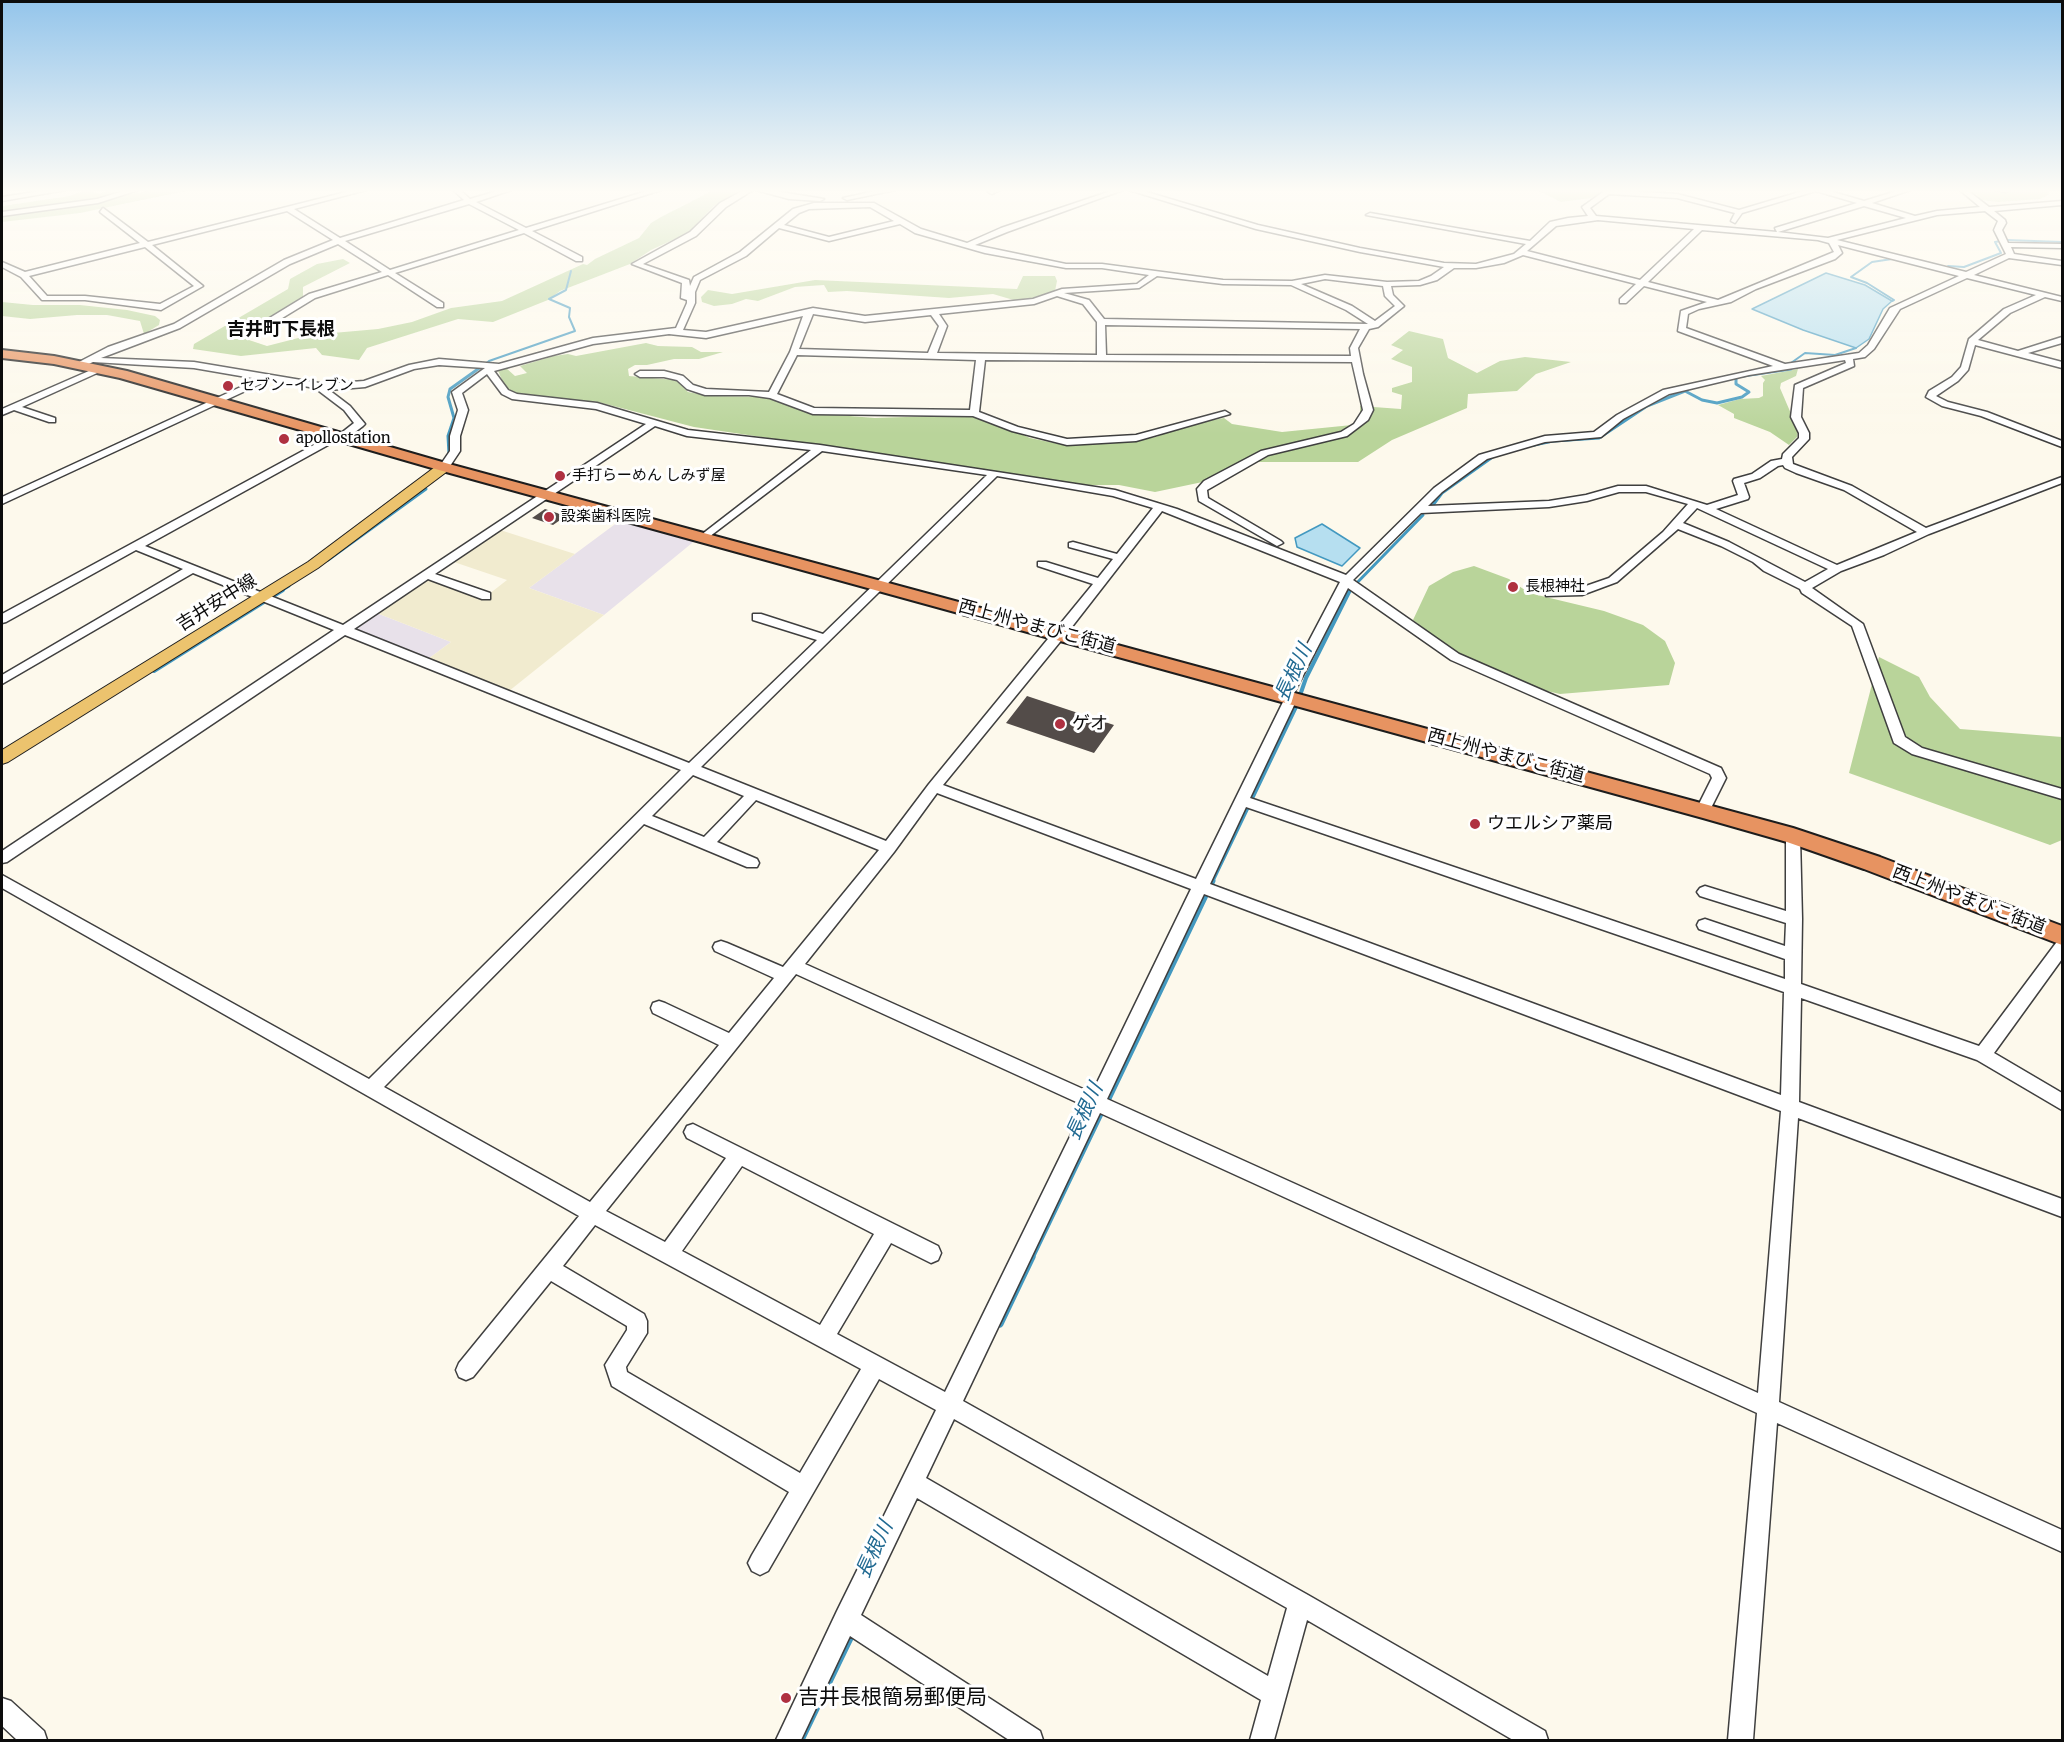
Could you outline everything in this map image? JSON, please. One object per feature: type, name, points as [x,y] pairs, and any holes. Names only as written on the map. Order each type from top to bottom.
[{"type":"highway","name":"西上州やまびこ街道","points":[[2,354],[93,365],[444,467],[1703,810],[1793,836],[2062,936]]},
{"type":"main road","name":"吉井安中線","points":[[2,758],[321,559],[444,467]]},
{"type":"street","points":[[17,271],[24,275],[45,298],[86,298],[154,307],[168,304],[199,286],[180,271]]},
{"type":"street","points":[[24,275],[39,271]]},
{"type":"street","points":[[2,412],[93,365],[111,349],[177,326],[271,271]]},
{"type":"street","points":[[384,271],[440,305]]},
{"type":"street","points":[[271,321],[312,296],[392,271]]},
{"type":"street","points":[[656,271],[686,282],[685,298],[692,303]]},
{"type":"street","points":[[444,467],[454,455],[455,436],[463,410],[458,392],[488,370],[593,341],[679,330],[692,303],[691,292],[698,279],[712,271]]},
{"type":"street","points":[[1151,271],[1223,282],[1292,283],[1325,277],[1387,284],[1428,281],[1443,271]]},
{"type":"street","points":[[1599,271],[1717,302]]},
{"type":"street","points":[[1623,301],[1654,271]]},
{"type":"street","points":[[1784,366],[1707,340],[1681,328],[1684,313],[1792,271]]},
{"type":"street","points":[[1954,271],[2062,298]]},
{"type":"street","points":[[788,1740],[1244,801],[1289,697],[1346,581],[1438,490],[1490,453],[1545,439],[1592,436],[1666,392],[1784,366],[1862,355],[1871,348],[1893,310],[1977,271]]},
{"type":"street","points":[[672,332],[706,335],[809,312],[821,311],[865,320],[1034,301],[1072,290],[1139,286],[1157,272]]},
{"type":"street","points":[[1292,283],[1349,308],[1371,326]]},
{"type":"street","points":[[1289,555],[1285,547],[1203,499],[1202,489],[1208,483],[1265,453],[1344,434],[1357,426],[1368,410],[1354,348],[1371,326],[1400,306],[1389,296],[1387,284]]},
{"type":"street","points":[[1057,293],[1086,302],[1101,322],[1102,358]]},
{"type":"street","points":[[2046,294],[2007,311],[1972,341],[1965,368],[1955,379],[1932,393],[1931,397],[1945,404],[1976,411],[2062,444]]},
{"type":"street","points":[[931,356],[943,326],[933,311]]},
{"type":"street","points":[[772,395],[794,352],[809,312]]},
{"type":"street","points":[[1101,322],[1371,326]]},
{"type":"street","points":[[2017,354],[2062,340]]},
{"type":"street","points":[[1972,341],[2062,366]]},
{"type":"street","points":[[794,352],[981,357],[1355,359]]},
{"type":"street","points":[[974,413],[981,357]]},
{"type":"street","points":[[1849,358],[1851,364],[1798,387],[1796,417],[1804,433],[1804,439],[1787,456],[1789,466],[1848,488],[1925,532]]},
{"type":"street","points":[[93,365],[166,363],[318,386],[365,384],[412,367],[439,363],[500,366]]},
{"type":"street","points":[[488,370],[505,393],[515,397],[597,406],[652,424],[705,436],[820,448],[995,473],[1115,493],[1160,507],[1338,575],[1455,657],[1716,771],[1719,778],[1703,810]]},
{"type":"street","points":[[640,374],[664,374],[680,378],[690,387],[705,392],[749,392],[772,395],[813,411],[974,413],[1015,429],[1067,442],[1136,438],[1225,414]]},
{"type":"street","points":[[2,501],[269,377]]},
{"type":"street","points":[[2,619],[340,437],[360,424],[347,408],[318,386]]},
{"type":"street","points":[[13,407],[52,420]]},
{"type":"street","points":[[2,858],[652,424]]},
{"type":"street","points":[[705,537],[820,448]]},
{"type":"street","points":[[1707,508],[1744,497],[1738,481],[1756,476],[1775,463],[1787,461]]},
{"type":"street","points":[[370,1089],[642,817],[995,473]]},
{"type":"street","points":[[1806,587],[1837,569],[1880,553],[1925,532],[2062,480]]},
{"type":"street","points":[[1417,510],[1549,504],[1631,488],[1661,492],[1707,508],[1837,569]]},
{"type":"street","points":[[1550,594],[1582,591],[1613,580],[1676,524],[1695,503]]},
{"type":"street","points":[[466,1370],[889,848],[934,787],[1060,634],[1160,507]]},
{"type":"street","points":[[1676,524],[1725,544],[1757,560],[1767,569],[1806,587]]},
{"type":"street","points":[[1073,544],[1120,558]]},
{"type":"street","points":[[135,546],[889,848]]},
{"type":"street","points":[[1042,564],[1101,583]]},
{"type":"street","points":[[2,680],[192,568]]},
{"type":"street","points":[[427,575],[486,596]]},
{"type":"street","points":[[1806,587],[1809,594],[1857,624],[1899,740],[1917,751],[2062,794]]},
{"type":"street","points":[[757,616],[824,638]]},
{"type":"street","points":[[934,787],[2062,1208]]},
{"type":"street","points":[[706,844],[755,793]]},
{"type":"street","points":[[1244,801],[1792,987],[1983,1055],[2062,1102]]},
{"type":"street","points":[[642,817],[752,863]]},
{"type":"street","points":[[1740,1740],[1790,1105],[1794,919],[1793,836]]},
{"type":"street","points":[[2,881],[591,1213],[951,1406],[1300,1603],[1536,1740]]},
{"type":"street","points":[[1705,892],[1794,919]]},
{"type":"street","points":[[1705,925],[1793,955]]},
{"type":"street","points":[[721,947],[788,970],[1097,1104],[2062,1541]]},
{"type":"street","points":[[1983,1055],[2062,947]]},
{"type":"street","points":[[659,1008],[730,1042]]},
{"type":"street","points":[[693,1132],[931,1253]]},
{"type":"street","points":[[668,1254],[739,1155]]},
{"type":"street","points":[[823,1338],[887,1231]]},
{"type":"street","points":[[548,1268],[637,1322],[637,1333],[615,1365],[619,1378],[804,1488]]},
{"type":"street","points":[[760,1563],[875,1365]]},
{"type":"street","points":[[913,1483],[1275,1695]]},
{"type":"street","points":[[1262,1740],[1300,1603]]},
{"type":"street","points":[[845,1619],[1031,1740]]},
{"type":"street","points":[[2,1710],[35,1740]]},
{"type":"shaded area","points":[[622,519],[697,539],[604,615],[529,588]]},
{"type":"shaded area","points":[[497,529],[575,554],[529,588],[604,615],[509,691],[428,659],[451,642],[374,612],[427,577],[484,598],[507,580],[451,561]]},
{"type":"shaded area","points":[[374,612],[451,642],[428,659],[350,629]]},
{"type":"green space","points":[[304,271],[334,271],[303,287],[303,299],[259,324],[244,335],[246,339],[267,346],[310,335],[378,329],[412,322],[451,308],[502,301],[567,271],[611,271],[560,291],[548,300],[493,322],[458,319],[367,348],[359,360],[322,355],[316,348],[241,356],[193,349],[194,344],[288,289],[290,279]]},
{"type":"green space","points":[[1023,276],[1055,276],[1057,281],[1055,291],[1017,301],[993,294],[949,298],[847,291],[828,292],[824,285],[795,287],[758,301],[746,299],[732,304],[714,306],[702,302],[701,297],[708,290],[732,294],[815,280],[1017,289]]},
{"type":"green space","points":[[2,302],[33,305],[80,305],[127,310],[155,316],[160,320],[159,325],[144,334],[140,321],[107,315],[30,319],[2,316]]},
{"type":"green space","points":[[1409,331],[1443,339],[1448,358],[1477,373],[1500,361],[1525,357],[1571,362],[1536,374],[1517,391],[1468,394],[1467,408],[1392,440],[1358,462],[1256,462],[1212,480],[1155,492],[1119,485],[1086,485],[694,427],[598,402],[518,395],[506,390],[497,368],[505,367],[515,376],[527,373],[520,366],[554,356],[568,354],[576,356],[646,343],[658,346],[692,347],[701,352],[723,352],[699,359],[674,359],[647,365],[635,365],[628,369],[629,376],[676,380],[688,392],[709,396],[771,397],[811,413],[875,418],[968,415],[998,424],[1030,438],[1068,446],[1134,441],[1156,437],[1187,425],[1224,418],[1232,424],[1282,432],[1352,425],[1360,418],[1360,406],[1401,409],[1402,395],[1392,392],[1392,388],[1412,382],[1412,367],[1391,359],[1403,350],[1391,345]]},
{"type":"green space","points":[[1798,369],[1796,376],[1781,383],[1780,388],[1798,430],[1797,437],[1789,445],[1770,432],[1734,418],[1734,414],[1718,405],[1740,399],[1759,398],[1763,396],[1765,380],[1761,376]]},
{"type":"green space","points":[[1474,566],[1509,579],[1529,593],[1604,611],[1643,625],[1665,641],[1675,663],[1669,685],[1560,694],[1521,685],[1466,661],[1413,620],[1429,586],[1453,572]]},
{"type":"green space","points":[[1879,657],[1919,677],[1930,697],[1960,729],[2062,737],[2062,840],[2050,845],[1849,773]]},
{"type":"water","points":[[1826,273],[1865,285],[1892,301],[1883,309],[1869,339],[1856,348],[1752,309]]},
{"type":"water","points":[[1322,524],[1360,548],[1342,566],[1297,547],[1295,538]]},
{"type":"building","name":"設楽歯科医院","points":[[545,509],[566,516],[553,525],[532,518]]},
{"type":"building","name":"ゲオ","points":[[1027,696],[1114,725],[1094,753],[1006,723]]},
{"type":"waterway","points":[[483,366],[489,361],[575,331],[569,317],[570,308],[549,299],[566,290],[571,271]]},
{"type":"waterway","points":[[1859,271],[1851,277],[1867,283],[1894,300],[1892,301]]},
{"type":"waterway","name":"長根川","points":[[1791,363],[1805,353],[1835,355],[1856,348]]},
{"type":"waterway","points":[[449,454],[448,436],[454,418],[448,397],[450,389],[485,364]]},
{"type":"waterway","name":"長根川","points":[[1534,445],[1553,441],[1599,438],[1647,406],[1685,391],[1702,400],[1717,403],[1742,397],[1749,392],[1736,384],[1736,377],[1791,369]]},
{"type":"waterway","name":"長根川","points":[[1433,505],[1442,493],[1494,456]]},
{"type":"waterway","points":[[328,560],[426,489]]},
{"type":"waterway","name":"長根川","points":[[1349,591],[1423,515]]},
{"type":"waterway","points":[[281,591],[289,586]]},
{"type":"waterway","points":[[154,671],[283,590]]},
{"type":"waterway","name":"長根川","points":[[1212,882],[1296,707],[1306,678],[1350,590]]},
{"type":"waterway","name":"長根川","points":[[1107,1103],[1213,881]]},
{"type":"waterway","name":"長根川","points":[[1032,1258],[1103,1110]]},
{"type":"waterway","name":"長根川","points":[[1000,1324],[1032,1257]]},
{"type":"waterway","name":"長根川","points":[[801,1740],[853,1632]]},
{"type":"place","name":"セブン-イレブン","points":[[228,386]]},
{"type":"place","name":"apollostation","points":[[284,439]]},
{"type":"place","name":"手打らーめん しみず屋","points":[[560,476]]},
{"type":"place","name":"設楽歯科医院","points":[[549,517]]},
{"type":"place","name":"長根神社","points":[[1513,587]]},
{"type":"place","name":"ゲオ","points":[[1060,724]]},
{"type":"place","name":"ウエルシア薬局","points":[[1475,824]]},
{"type":"place","name":"吉井長根簡易郵便局","points":[[786,1698]]},
{"type":"district","name":"吉井町下長根","points":[[281,330]]}]
